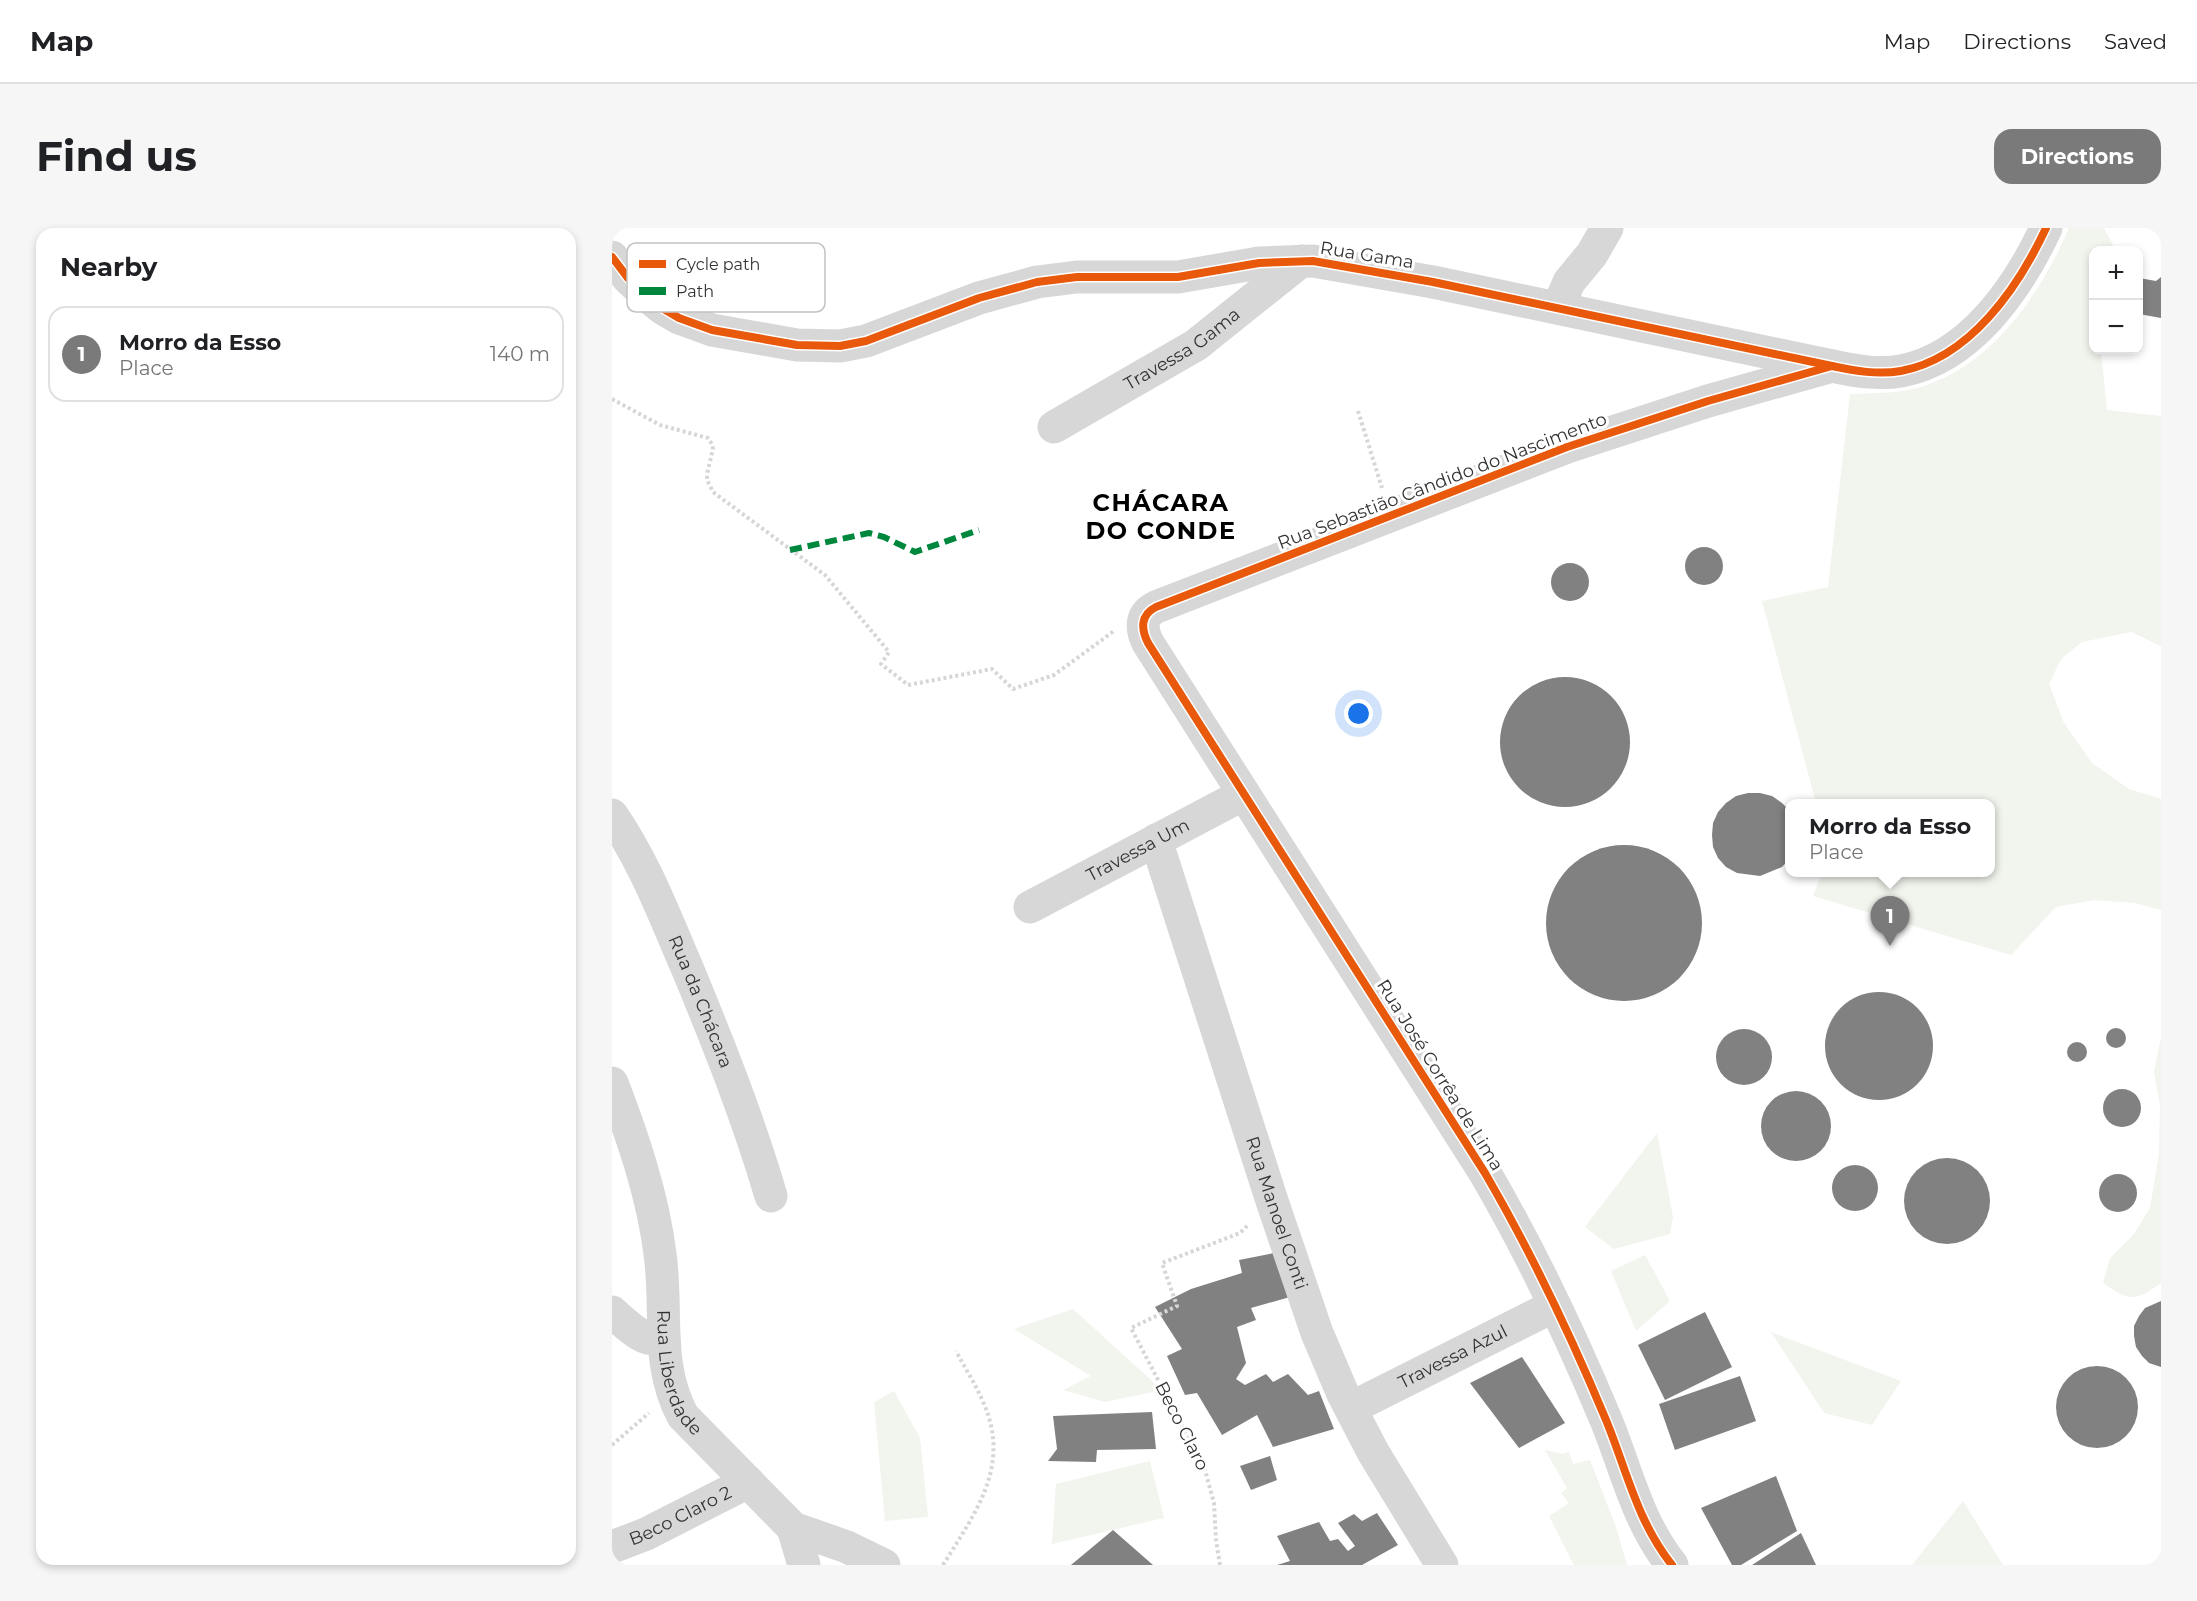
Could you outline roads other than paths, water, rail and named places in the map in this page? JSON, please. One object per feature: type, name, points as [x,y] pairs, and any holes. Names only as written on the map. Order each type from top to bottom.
[{"type":"street","points":[[1558,308],[1569,282],[1592,254],[1607,228]]},
{"type":"street","name":"Rua Gama","points":[[669,312],[712,330],[818,347],[866,341],[979,298],[1037,282],[1077,277],[1178,277],[1259,263],[1301,261],[1365,269],[1857,371],[1899,371],[1920,366],[1957,347],[1972,334],[2003,299],[2032,255],[2046,228]]},
{"type":"street","name":"Rua Gama","points":[[612,257],[627,277]]},
{"type":"street","name":"Travessa Gama","points":[[1054,427],[1196,345],[1301,261]]},
{"type":"street","name":"Rua Sebastião Cândido do Nascimento","points":[[1143,624],[1146,614],[1156,607],[1567,447],[1708,401],[1832,366]]},
{"type":"street","name":"Rua José Corrêa de Lima","points":[[1143,624],[1148,643],[1485,1173],[1508,1213],[1554,1306],[1605,1418],[1640,1514],[1651,1536],[1672,1565]]},
{"type":"street","name":"Travessa Um","points":[[1030,906],[1244,794]]},
{"type":"street","name":"Rua da Chácara","points":[[612,815],[635,851],[670,927],[732,1076],[754,1137],[771,1196]]},
{"type":"street","name":"Rua Manoel Conti","points":[[1156,840],[1317,1333],[1351,1408],[1391,1484],[1442,1565]]},
{"type":"street","name":"Rua Liberdade","points":[[612,1083],[640,1166],[657,1230],[663,1282],[664,1363],[672,1393],[682,1416],[793,1528],[847,1547],[884,1565]]},
{"type":"street","name":"Travessa Azul","points":[[1351,1408],[1554,1306]]},
{"type":"street","points":[[612,1312],[642,1336],[662,1340]]},
{"type":"street","name":"Beco Claro 2","points":[[612,1547],[646,1534],[747,1482]]},
{"type":"street","points":[[793,1528],[804,1565]]},
{"type":"place","name":"Morro da Esso","points":[[1890,946]]},
{"type":"district","name":"CHÁCARA DO CONDE","points":[[1161,516]]}]
